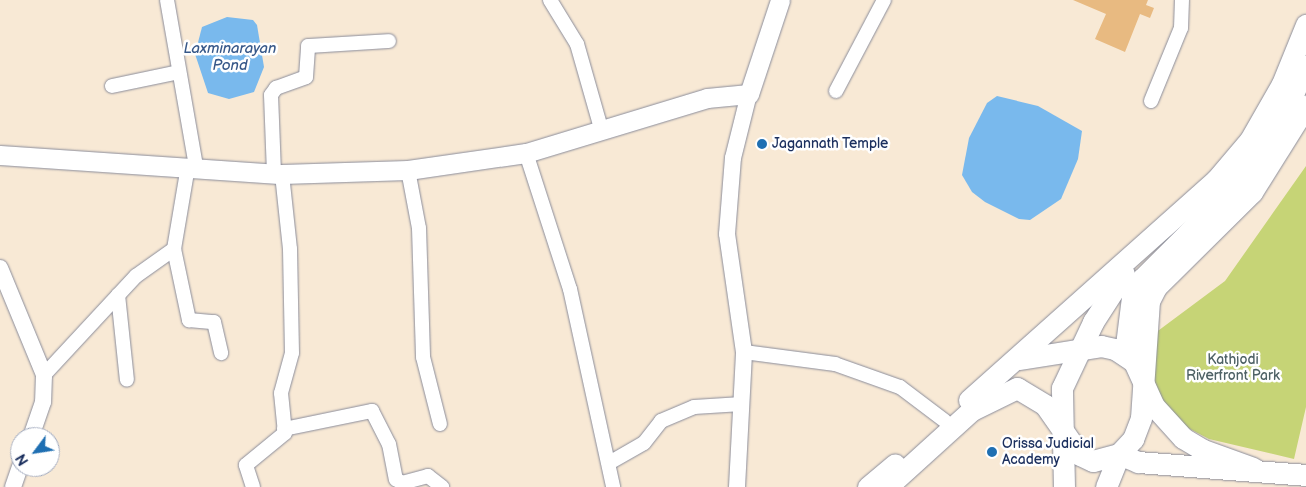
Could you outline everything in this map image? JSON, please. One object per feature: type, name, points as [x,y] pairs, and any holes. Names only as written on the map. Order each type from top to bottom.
[{"type":"main road","points":[[0,155],[278,174],[408,170],[526,153],[601,128],[707,98],[749,94],[780,0]]},
{"type":"main road","points":[[868,487],[1015,360],[1216,180],[1250,140],[1282,84],[1306,25]]},
{"type":"main road","points":[[1253,468],[1203,450],[1184,438],[1154,406],[1141,378],[1125,353],[1132,298],[1142,279],[1243,178],[1285,113],[1306,63]]},
{"type":"main road","points":[[1106,487],[1119,454],[1133,439],[1141,418],[1144,318],[1156,287],[1252,192],[1306,106]]},
{"type":"main road","points":[[1064,487],[1062,388],[1079,351],[1144,245]]},
{"type":"main road","points":[[1015,360],[1101,346],[1125,353]]},
{"type":"main road","points":[[887,487],[972,410],[1007,390],[1033,394],[1062,431],[1070,445],[1093,461],[1119,454],[1138,462],[1253,468],[1306,475]]},
{"type":"street","points":[[167,0],[192,167],[174,249],[189,320],[214,322],[221,353]]},
{"type":"street","points":[[550,0],[577,44],[587,92],[601,128]]},
{"type":"street","points":[[836,91],[884,0]]},
{"type":"street","points":[[1151,101],[1181,28],[1182,0]]},
{"type":"street","points":[[284,429],[281,394],[292,353],[290,249],[278,174],[271,95],[276,88],[306,77],[308,46],[389,41]]},
{"type":"street","points":[[112,86],[179,72]]},
{"type":"street","points":[[737,487],[744,352],[727,234],[733,158],[749,94]]},
{"type":"street","points":[[526,153],[570,289],[613,487]]},
{"type":"street","points":[[408,170],[418,228],[423,357],[440,424]]},
{"type":"street","points":[[44,375],[118,295],[174,249]]},
{"type":"street","points":[[0,268],[44,375],[43,402],[34,427]]},
{"type":"street","points":[[118,295],[127,380]]},
{"type":"street","points":[[744,352],[835,364],[900,387],[944,421]]},
{"type":"street","points":[[609,463],[644,443],[660,421],[694,407],[742,404]]},
{"type":"street","points":[[252,487],[246,465],[284,429],[372,411],[389,444],[396,479],[402,484],[428,476],[442,487]]},
{"type":"green space","name":"Kathjodi Riverfront Park","points":[[1306,166],[1306,407],[1294,459],[1209,439],[1186,427],[1142,379],[1143,342],[1225,281]]},
{"type":"water","name":"Laxminarayan Pond","points":[[227,17],[253,20],[257,25],[264,67],[254,92],[229,99],[208,93],[195,54],[202,27]]},
{"type":"water","points":[[997,96],[1038,106],[1082,131],[1078,159],[1061,199],[1030,220],[1019,219],[985,202],[972,192],[962,175],[969,138],[987,103]]},
{"type":"building","points":[[1073,0],[1148,0],[1146,5],[1154,8],[1150,18],[1140,14],[1125,52],[1095,39],[1106,14]]},
{"type":"place","name":"Jagannath Temple","points":[[762,144]]},
{"type":"place","name":"Orissa Judicial Academy","points":[[992,452]]}]
